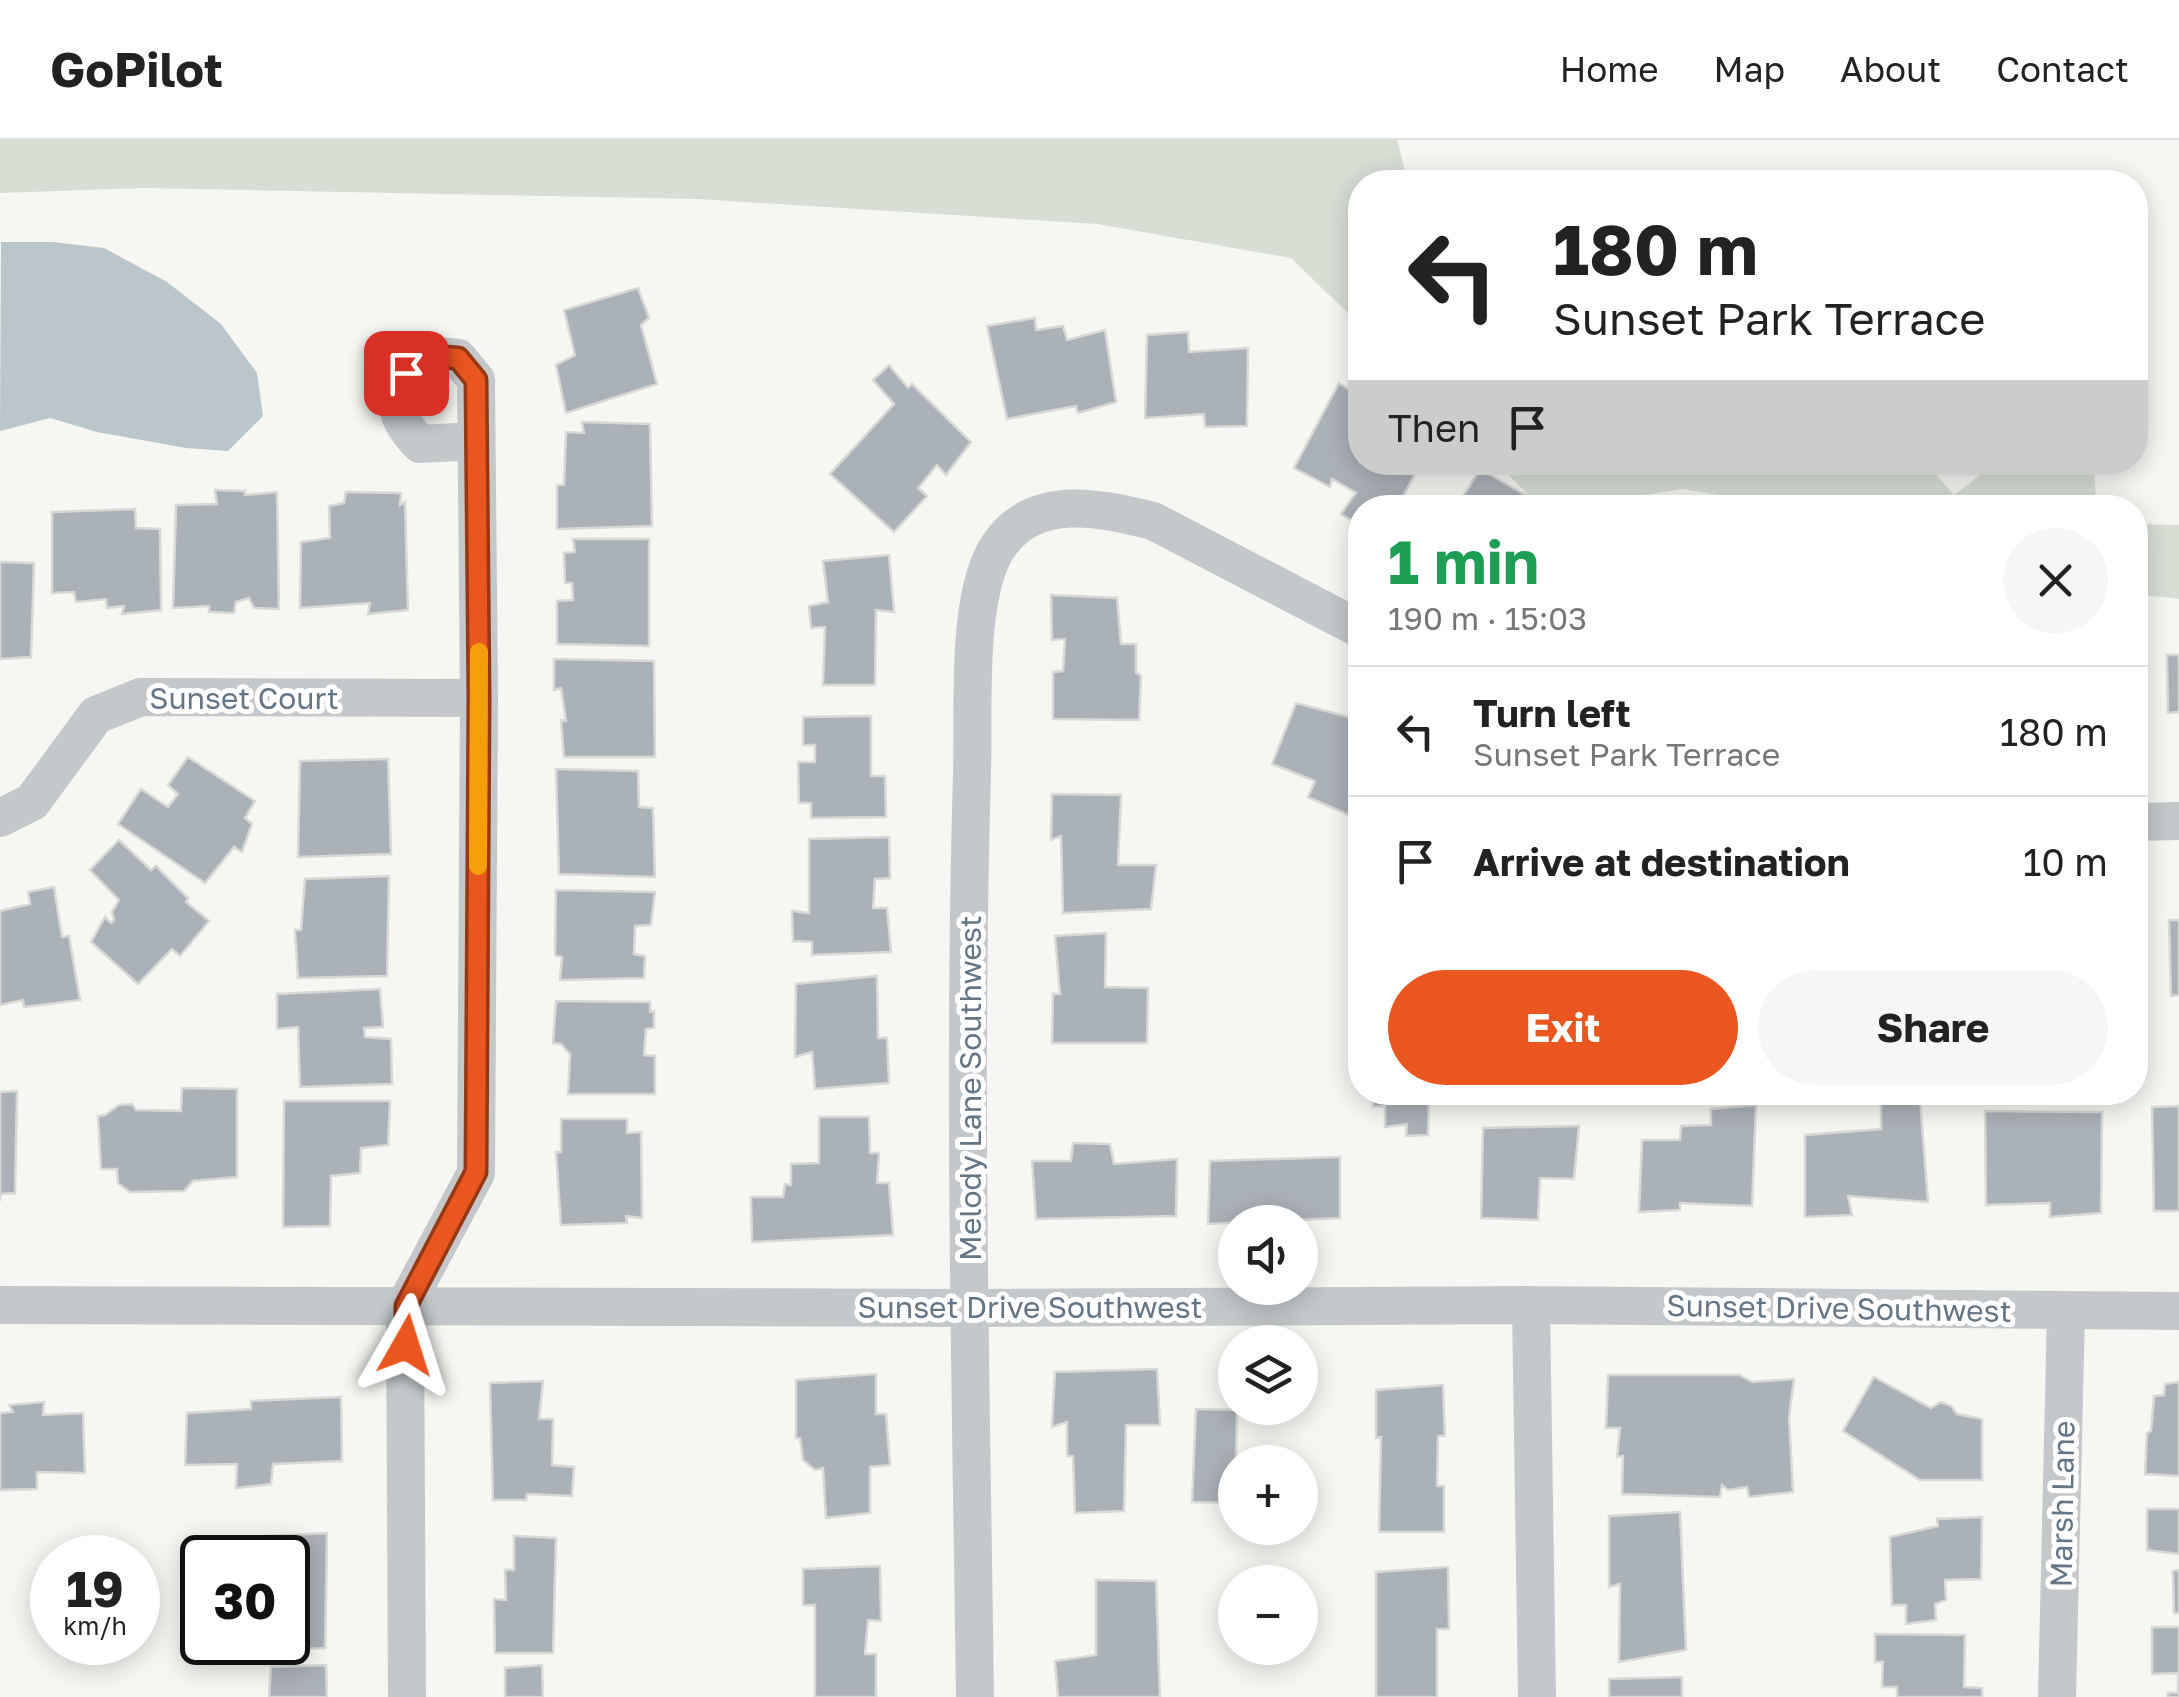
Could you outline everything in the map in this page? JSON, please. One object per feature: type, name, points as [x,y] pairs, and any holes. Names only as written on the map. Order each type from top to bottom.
[{"type":"street","points":[[407,1697],[406,1306],[476,1172],[476,441]]},
{"type":"street","name":"Melody Lane Southwest","points":[[974,1697],[970,849],[977,619],[983,573],[1000,543],[1023,520],[1048,510],[1116,512],[1153,521],[1348,623]]},
{"type":"street","name":"Sunset Court","points":[[0,818],[32,802],[96,714],[142,697],[479,698]]},
{"type":"street","points":[[2148,822],[2179,822]]},
{"type":"street","name":"Sunset Drive Southwest","points":[[0,1305],[1531,1305],[2179,1311]]},
{"type":"street","points":[[1531,1305],[1537,1697]]},
{"type":"street","name":"Marsh Lane","points":[[2058,1697],[2066,1311]]},
{"type":"shaded area","points":[[0,140],[1397,140],[1405,170],[1348,170],[1348,313],[1291,258],[1097,224],[698,199],[145,188],[0,193]]},
{"type":"shaded area","points":[[1,242],[53,242],[104,248],[167,282],[221,324],[257,373],[263,416],[228,451],[186,448],[97,432],[50,418],[0,431]]},
{"type":"shaded area","points":[[1509,475],[1936,475],[1954,495],[1719,495],[1683,489],[1645,495],[1528,495]]},
{"type":"shaded area","points":[[1980,475],[2095,475],[2095,495],[1954,495]]},
{"type":"shaded area","points":[[2148,524],[2179,525],[2179,599],[2148,595]]},
{"type":"building","points":[[638,288],[649,318],[641,325],[657,384],[566,413],[556,365],[575,355],[564,310]]},
{"type":"building","points":[[1035,318],[1036,330],[1063,326],[1067,340],[1105,330],[1116,402],[1078,413],[1076,406],[1007,419],[987,326]]},
{"type":"building","points":[[1188,332],[1189,352],[1248,348],[1247,426],[1205,427],[1204,414],[1145,418],[1147,335]]},
{"type":"building","points":[[889,365],[908,388],[912,384],[971,442],[946,475],[937,465],[918,488],[927,496],[894,532],[830,474],[894,404],[873,380]]},
{"type":"building","points":[[1339,383],[1348,389],[1348,475],[1414,475],[1404,495],[1355,495],[1332,479],[1330,487],[1294,468]]},
{"type":"building","points":[[582,422],[650,424],[652,526],[557,529],[557,485],[564,485],[566,432],[584,433]]},
{"type":"building","points":[[1476,475],[1490,475],[1525,495],[1464,495]]},
{"type":"building","points":[[215,490],[245,491],[245,495],[277,492],[279,609],[254,608],[249,598],[236,602],[234,613],[209,612],[209,606],[173,608],[176,505],[217,504]]},
{"type":"building","points":[[346,492],[401,493],[400,505],[405,502],[408,610],[368,614],[370,603],[300,608],[301,542],[330,538],[329,506],[344,503]]},
{"type":"building","points":[[135,509],[136,528],[160,529],[161,610],[122,614],[124,606],[107,608],[106,599],[76,602],[74,592],[52,593],[52,512]]},
{"type":"building","points":[[573,539],[649,539],[649,646],[557,644],[557,601],[573,600],[572,583],[565,583],[564,553],[575,552]]},
{"type":"building","points":[[889,555],[894,612],[876,610],[875,685],[823,685],[825,627],[811,628],[809,606],[828,602],[823,561]]},
{"type":"building","points":[[0,562],[34,563],[31,657],[0,659]]},
{"type":"building","points":[[1051,595],[1117,598],[1121,644],[1136,644],[1136,673],[1141,675],[1139,720],[1053,719],[1053,672],[1063,671],[1065,639],[1052,640]]},
{"type":"building","points":[[2167,655],[2179,655],[2179,712],[2168,713]]},
{"type":"building","points":[[554,659],[654,661],[655,757],[564,757],[561,720],[566,721],[561,688],[554,690]]},
{"type":"building","points":[[1296,703],[1348,717],[1348,815],[1308,797],[1315,781],[1272,764]]},
{"type":"building","points":[[871,716],[871,776],[885,776],[886,817],[811,818],[811,803],[799,803],[798,762],[815,762],[815,745],[803,745],[803,717]]},
{"type":"building","points":[[188,757],[255,801],[245,818],[252,824],[242,852],[234,847],[205,883],[118,824],[141,789],[168,807],[178,794],[168,785]]},
{"type":"building","points":[[388,759],[391,854],[298,857],[300,761]]},
{"type":"building","points":[[556,769],[638,771],[639,807],[653,808],[655,877],[559,874]]},
{"type":"building","points":[[1052,794],[1121,795],[1118,865],[1156,865],[1151,909],[1063,913],[1061,836],[1051,840]]},
{"type":"building","points":[[889,837],[890,878],[875,879],[873,908],[887,908],[891,952],[812,955],[812,942],[793,941],[792,911],[809,913],[809,839]]},
{"type":"building","points":[[119,840],[151,870],[156,866],[188,898],[186,902],[209,921],[180,956],[172,949],[138,984],[91,942],[105,917],[111,923],[114,920],[112,912],[119,900],[90,870]]},
{"type":"building","points":[[389,876],[387,976],[298,978],[295,930],[301,930],[305,879]]},
{"type":"building","points":[[54,887],[62,937],[69,936],[80,1000],[24,1007],[23,1000],[0,1005],[0,911],[30,904],[28,892]]},
{"type":"building","points":[[556,890],[655,892],[651,925],[635,926],[634,954],[645,956],[644,978],[560,980],[562,957],[555,955]]},
{"type":"building","points":[[2169,920],[2179,920],[2179,995],[2171,996]]},
{"type":"building","points":[[1106,933],[1105,987],[1148,988],[1147,1043],[1052,1043],[1053,994],[1060,994],[1055,936]]},
{"type":"building","points":[[877,976],[878,1038],[887,1038],[889,1083],[815,1089],[812,1052],[795,1057],[796,984]]},
{"type":"building","points":[[380,989],[383,1027],[364,1028],[365,1037],[391,1039],[392,1084],[300,1087],[298,1027],[277,1029],[277,994]]},
{"type":"building","points":[[556,1001],[650,1002],[654,1028],[646,1029],[644,1055],[655,1056],[655,1094],[568,1094],[570,1054],[561,1044],[553,1043]]},
{"type":"building","points":[[182,1088],[237,1089],[237,1177],[193,1181],[184,1191],[130,1192],[118,1183],[117,1169],[101,1169],[98,1116],[119,1105],[132,1104],[136,1110],[181,1111]]},
{"type":"building","points":[[17,1091],[15,1193],[0,1194],[0,1092]]},
{"type":"building","points":[[284,1101],[390,1101],[388,1145],[361,1148],[360,1173],[331,1176],[330,1226],[283,1227]]},
{"type":"building","points":[[1373,1105],[1429,1105],[1428,1135],[1406,1136],[1407,1124],[1385,1127],[1385,1106]]},
{"type":"building","points":[[1756,1105],[1752,1206],[1680,1203],[1680,1210],[1639,1212],[1642,1140],[1680,1140],[1681,1126],[1711,1125],[1711,1109]]},
{"type":"building","points":[[1881,1105],[1920,1105],[1928,1202],[1848,1196],[1852,1215],[1805,1217],[1805,1135],[1881,1129]]},
{"type":"building","points":[[2179,1106],[2179,1211],[2154,1211],[2152,1107]]},
{"type":"building","points":[[1985,1111],[2102,1112],[2101,1213],[2050,1217],[2050,1203],[1986,1205]]},
{"type":"building","points":[[819,1117],[869,1117],[870,1153],[879,1153],[877,1183],[889,1183],[893,1235],[752,1242],[751,1197],[783,1197],[785,1184],[791,1185],[791,1164],[819,1163]]},
{"type":"building","points":[[561,1119],[627,1119],[627,1133],[641,1132],[642,1218],[626,1216],[627,1223],[561,1225],[556,1152],[561,1152]]},
{"type":"building","points":[[1579,1126],[1574,1179],[1540,1178],[1538,1220],[1481,1218],[1483,1128]]},
{"type":"building","points":[[1073,1143],[1110,1144],[1114,1164],[1177,1159],[1176,1216],[1036,1219],[1032,1161],[1071,1161]]},
{"type":"building","points":[[1340,1157],[1340,1218],[1318,1219],[1318,1205],[1218,1205],[1218,1224],[1208,1224],[1210,1161]]},
{"type":"building","points":[[1157,1369],[1160,1425],[1126,1425],[1124,1511],[1075,1513],[1067,1422],[1052,1427],[1055,1372]]},
{"type":"building","points":[[876,1374],[876,1414],[886,1414],[890,1465],[870,1467],[870,1513],[826,1518],[823,1468],[815,1470],[803,1460],[800,1438],[796,1438],[796,1380]]},
{"type":"building","points":[[1608,1375],[1739,1375],[1752,1382],[1794,1379],[1789,1417],[1793,1492],[1749,1497],[1747,1487],[1728,1490],[1722,1485],[1720,1497],[1622,1494],[1623,1456],[1617,1457],[1620,1428],[1606,1428]]},
{"type":"building","points":[[1874,1377],[1931,1408],[1941,1402],[1957,1414],[1982,1419],[1982,1480],[1920,1480],[1843,1431]]},
{"type":"building","points":[[543,1381],[539,1419],[553,1419],[552,1465],[574,1467],[572,1496],[527,1494],[526,1500],[493,1500],[490,1383]]},
{"type":"building","points":[[2179,1382],[2179,1476],[2145,1474],[2154,1396],[2164,1395],[2165,1384]]},
{"type":"building","points":[[1443,1385],[1445,1436],[1438,1436],[1437,1486],[1444,1486],[1444,1532],[1379,1532],[1381,1437],[1376,1438],[1376,1390]]},
{"type":"building","points":[[341,1397],[342,1461],[273,1464],[271,1484],[236,1488],[237,1464],[185,1465],[187,1413],[251,1409],[251,1401]]},
{"type":"building","points":[[44,1402],[43,1415],[83,1413],[85,1473],[37,1472],[37,1489],[0,1490],[0,1413],[13,1412],[9,1405]]},
{"type":"building","points":[[1196,1409],[1218,1410],[1218,1425],[1237,1425],[1236,1445],[1218,1445],[1218,1503],[1192,1502]]},
{"type":"building","points":[[2147,1509],[2179,1509],[2179,1554],[2147,1550]]},
{"type":"building","points":[[1680,1512],[1686,1650],[1619,1662],[1620,1584],[1609,1587],[1609,1516]]},
{"type":"building","points":[[1982,1517],[1981,1579],[1945,1580],[1946,1600],[1935,1604],[1936,1620],[1906,1624],[1906,1605],[1892,1605],[1890,1537],[1938,1526],[1937,1519]]},
{"type":"building","points":[[327,1533],[325,1648],[310,1649],[310,1535],[287,1535]]},
{"type":"building","points":[[514,1536],[556,1538],[553,1653],[495,1653],[494,1599],[506,1600],[505,1570],[514,1570]]},
{"type":"building","points":[[880,1566],[881,1621],[868,1620],[865,1654],[876,1654],[876,1697],[815,1697],[815,1605],[803,1605],[803,1569]]},
{"type":"building","points":[[1448,1567],[1449,1629],[1437,1629],[1437,1697],[1376,1697],[1376,1572]]},
{"type":"building","points":[[2179,1570],[2179,1613],[2174,1613],[2173,1571]]},
{"type":"building","points":[[1096,1580],[1156,1581],[1160,1697],[1058,1697],[1055,1661],[1096,1655]]},
{"type":"building","points":[[2152,1627],[2179,1627],[2179,1697],[2168,1697],[2168,1693],[2178,1693],[2178,1673],[2152,1674]]},
{"type":"building","points":[[1875,1634],[1965,1635],[1964,1687],[1982,1688],[1982,1697],[1897,1697],[1897,1687],[1882,1687],[1883,1662],[1875,1662]]},
{"type":"building","points":[[326,1665],[327,1697],[269,1697],[271,1667]]},
{"type":"building","points":[[542,1665],[543,1697],[505,1697],[505,1668]]},
{"type":"building","points":[[1682,1677],[1682,1697],[1609,1697],[1609,1679]]},
{"type":"slow traffic","points":[[478,866],[479,652]]},
{"type":"route","points":[[406,373],[428,356],[458,358],[476,380],[479,698],[476,1172],[406,1306],[406,1345]]}]
